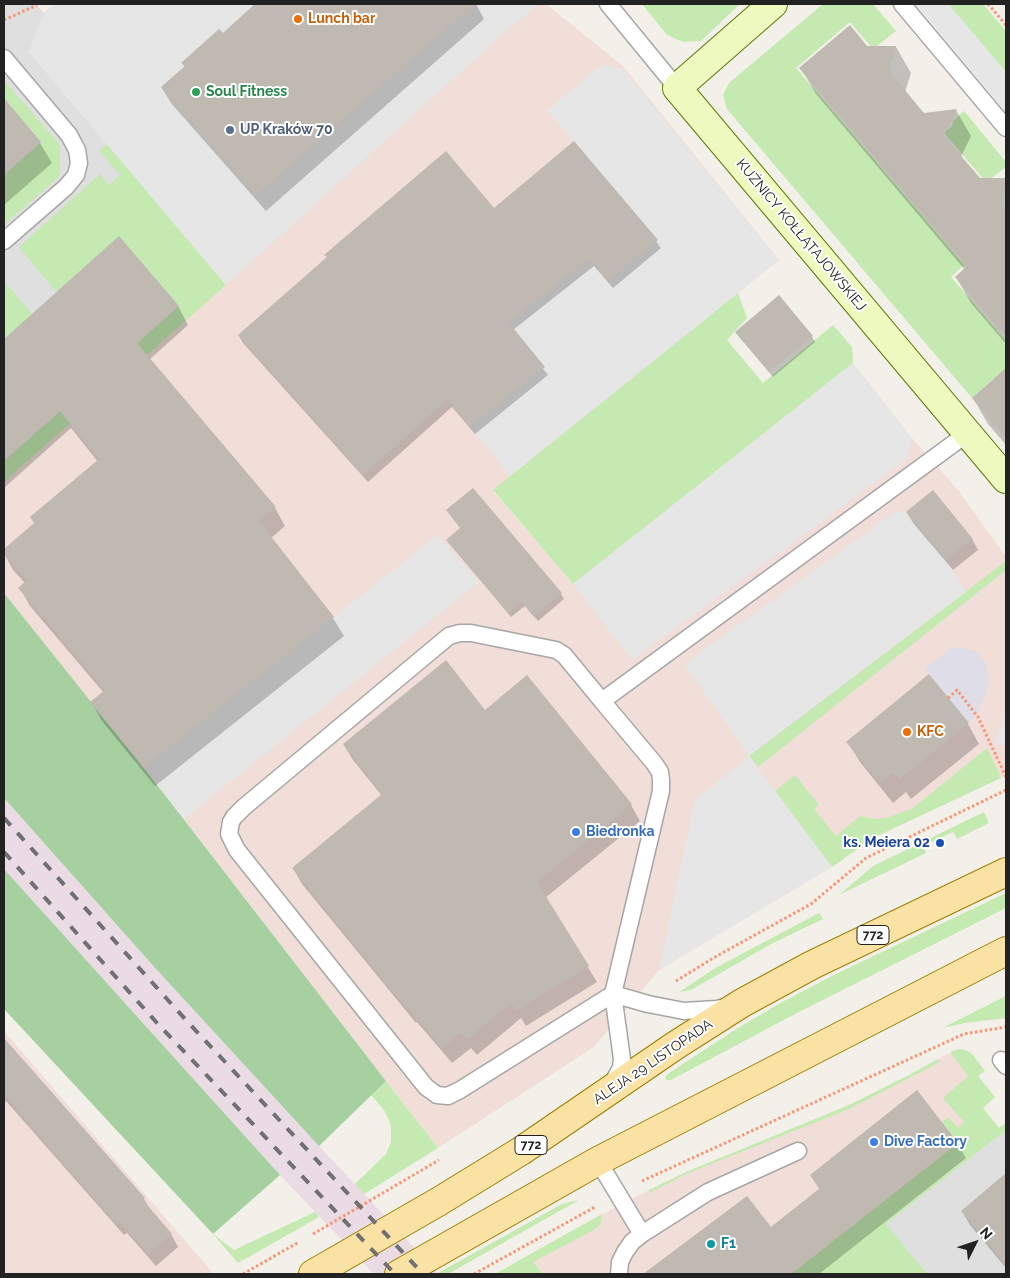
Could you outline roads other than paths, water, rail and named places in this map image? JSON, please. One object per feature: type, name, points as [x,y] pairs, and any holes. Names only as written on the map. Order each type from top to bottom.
[{"type":"main road","name":"ALEJA 29 LISTOPADA","points":[[313,1274],[438,1202],[521,1151],[676,1045],[742,1003],[812,964],[1006,872]]},
{"type":"main road","points":[[399,1274],[598,1161],[1006,951]]},
{"type":"street","points":[[677,88],[773,4]]},
{"type":"street","name":"KUŹNICY KOŁŁĄTAJOWSKIEJ","points":[[677,88],[1006,479]]},
{"type":"lane","points":[[608,4],[677,88]]},
{"type":"lane","points":[[902,4],[1006,128]]},
{"type":"lane","points":[[4,58],[69,135],[77,150],[79,164],[76,175],[66,187],[4,241]]},
{"type":"lane","points":[[602,701],[968,433]]},
{"type":"lane","points":[[600,1098],[616,1079],[622,1059],[613,994],[661,791],[660,772],[564,655],[556,650],[471,633],[460,632],[449,636],[244,807],[231,822],[230,834],[237,850],[426,1088],[437,1095],[448,1096],[460,1090],[613,994],[648,1004],[684,1011],[717,1009],[742,1003]]},
{"type":"lane","points":[[618,1274],[620,1262],[625,1252],[642,1234],[708,1192],[798,1151]]},
{"type":"lane","points":[[598,1161],[642,1234]]},
{"type":"railway","points":[[4,818],[185,1019],[423,1274]]},
{"type":"railway","points":[[4,852],[157,1023],[395,1274]]},
{"type":"place","name":"Lunch bar","points":[[298,19]]},
{"type":"place","name":"Soul Fitness","points":[[196,92]]},
{"type":"place","name":"UP Kraków 70","points":[[230,130]]},
{"type":"place","name":"KFC","points":[[907,732]]},
{"type":"place","name":"Biedronka","points":[[576,832]]},
{"type":"place","name":"ks. Meiera 02","points":[[940,843]]},
{"type":"place","name":"Dive Factory","points":[[874,1142]]},
{"type":"place","name":"F1","points":[[711,1244]]}]
